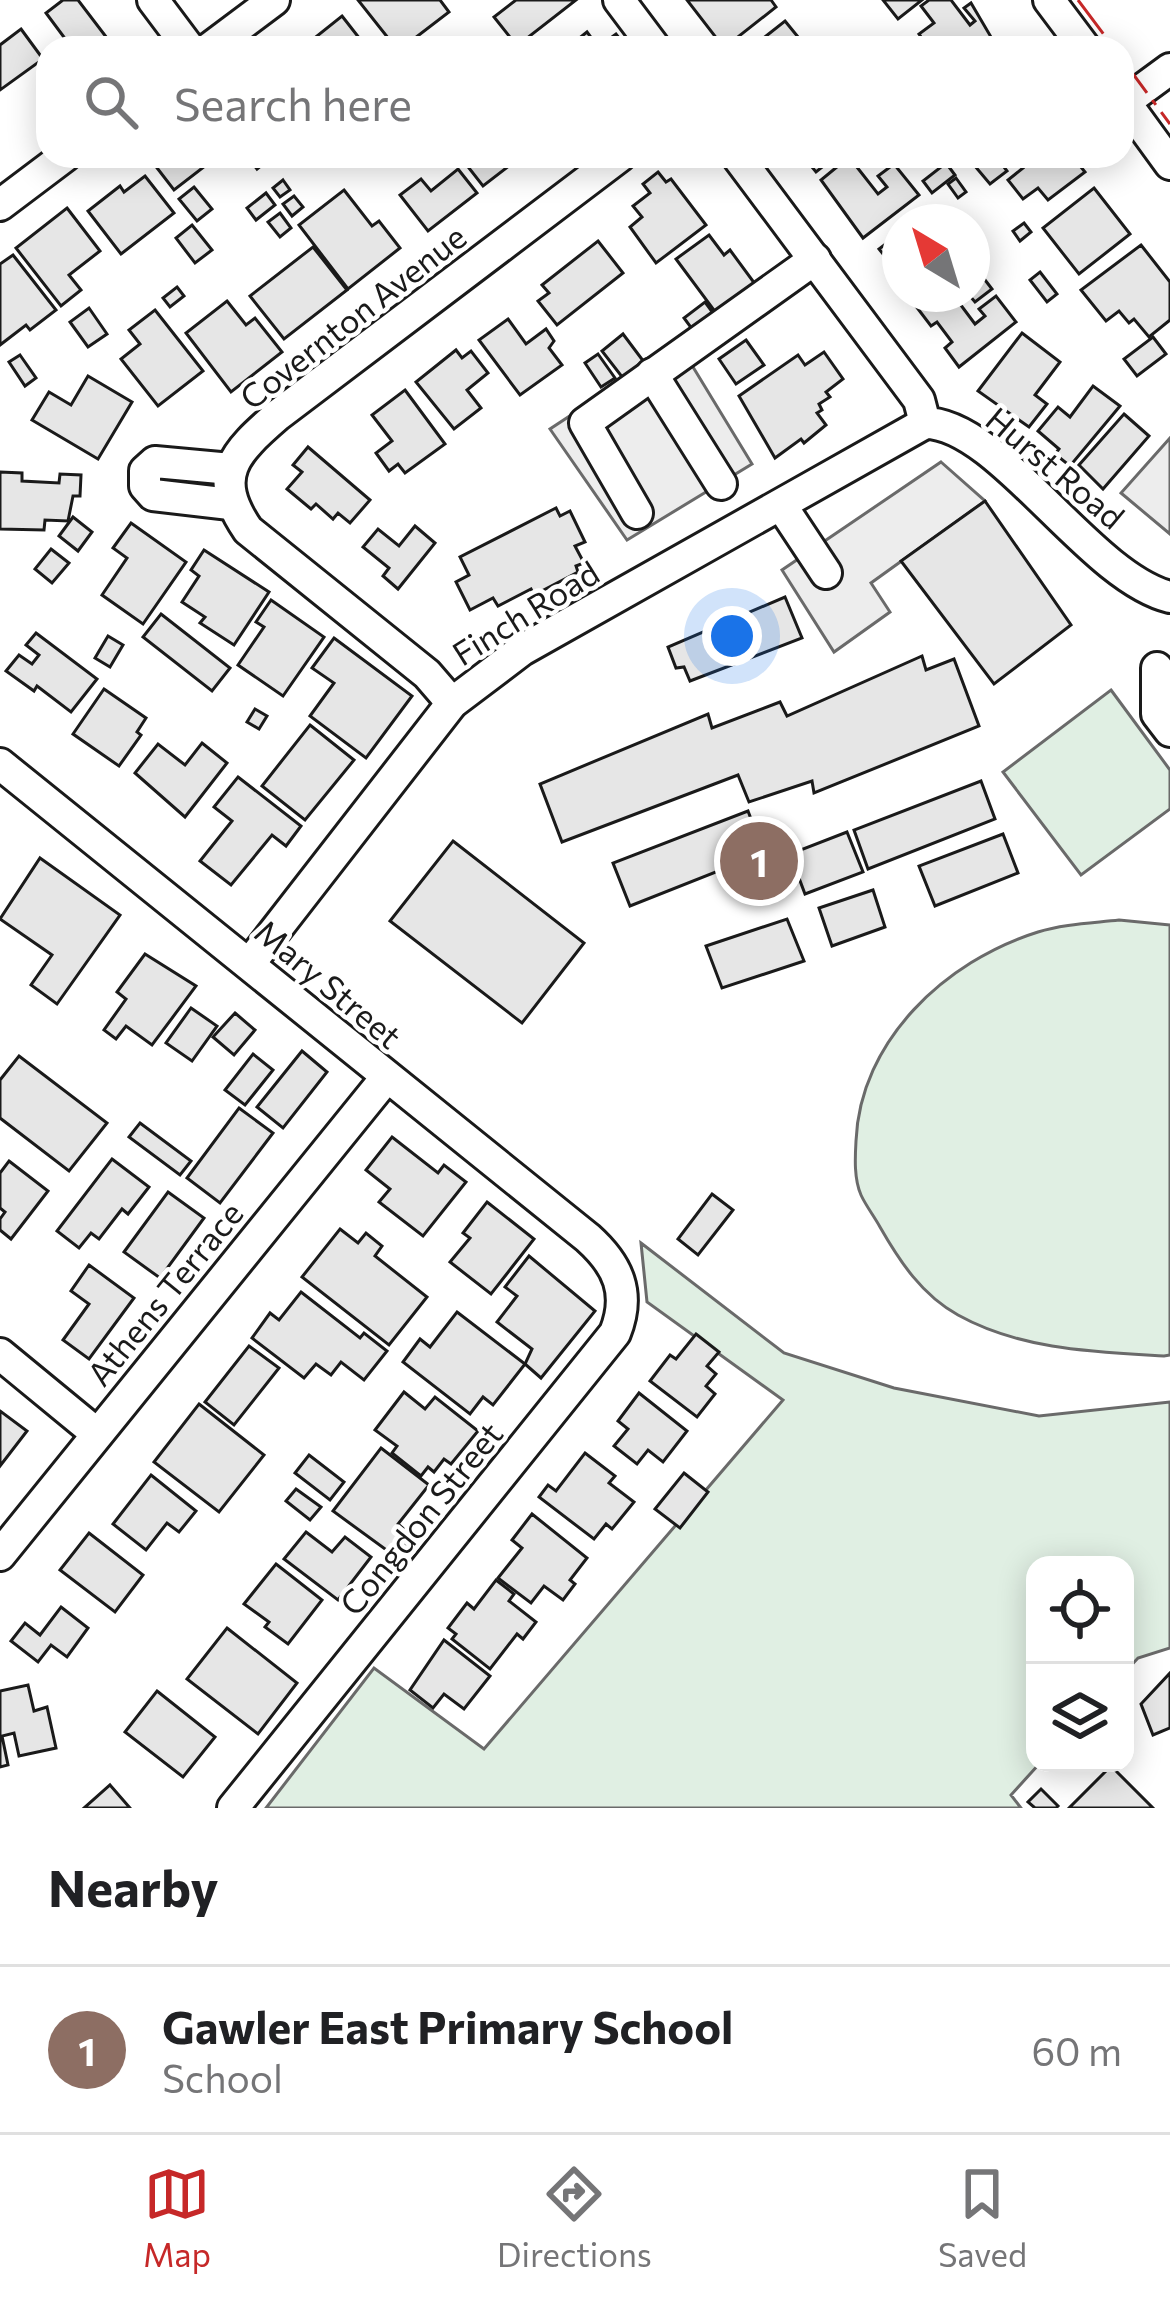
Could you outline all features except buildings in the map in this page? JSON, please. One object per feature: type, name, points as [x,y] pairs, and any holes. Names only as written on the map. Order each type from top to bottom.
[{"type":"street","points":[[153,0],[179,36]]},
{"type":"street","points":[[226,36],[274,0]]},
{"type":"street","points":[[619,0],[646,36]]},
{"type":"street","points":[[1049,0],[1076,36]]},
{"type":"street","points":[[1134,93],[1170,69]]},
{"type":"street","points":[[1134,115],[1170,164]]},
{"type":"street","points":[[0,205],[49,168]]},
{"type":"street","name":"Covernton Avenue","points":[[231,469],[253,437],[278,415],[604,168]]},
{"type":"street","points":[[746,168],[919,400],[925,423]]},
{"type":"street","points":[[638,513],[585,422],[815,260]]},
{"type":"street","points":[[652,374],[722,484]]},
{"type":"street","name":"Finch Road","points":[[250,963],[452,703],[522,650],[925,423]]},
{"type":"street","name":"Hurst Road","points":[[925,423],[949,425],[961,433],[1000,462],[1134,583],[1170,597]]},
{"type":"street","points":[[230,504],[153,495],[145,486],[145,471],[155,462],[231,469],[230,504],[248,530],[427,674],[452,703]]},
{"type":"street","points":[[781,505],[826,573]]},
{"type":"street","points":[[1157,668],[1157,714],[1170,731]]},
{"type":"street","name":"Mary Street","points":[[0,764],[610,1259]]},
{"type":"street","name":"Athens Terrace","points":[[0,1555],[386,1078]]},
{"type":"street","name":"Congdon Street","points":[[233,1808],[615,1333],[622,1296],[610,1259]]},
{"type":"street","points":[[0,1354],[96,1432]]},
{"type":"green space","points":[[1111,690],[1170,770],[1170,809],[1081,875],[1003,772]]},
{"type":"green space","points":[[1119,920],[1170,925],[1170,1355],[1164,1356],[1033,1342],[958,1315],[933,1298],[904,1265],[863,1199],[856,1175],[861,1104],[873,1070],[914,1010],[971,963],[1004,945],[1048,929]]},
{"type":"green space","points":[[641,1243],[784,1353],[894,1388],[1039,1416],[1170,1402],[1170,1648],[1134,1662],[1134,1556],[1026,1556],[1026,1772],[1032,1772],[1011,1795],[1021,1808],[266,1808],[374,1668],[484,1749],[783,1400],[647,1302]]},
{"type":"shaded area","points":[[679,344],[752,464],[627,540],[550,429]]},
{"type":"shaded area","points":[[1170,438],[1170,534],[1121,493]]},
{"type":"shaded area","points":[[941,462],[985,501],[871,583],[890,612],[834,652],[782,570]]},
{"type":"power","points":[[1078,0],[1105,36]]},
{"type":"power","points":[[1134,75],[1170,124]]},
{"type":"place","name":"Gawler East Primary School","points":[[759,861]]}]
